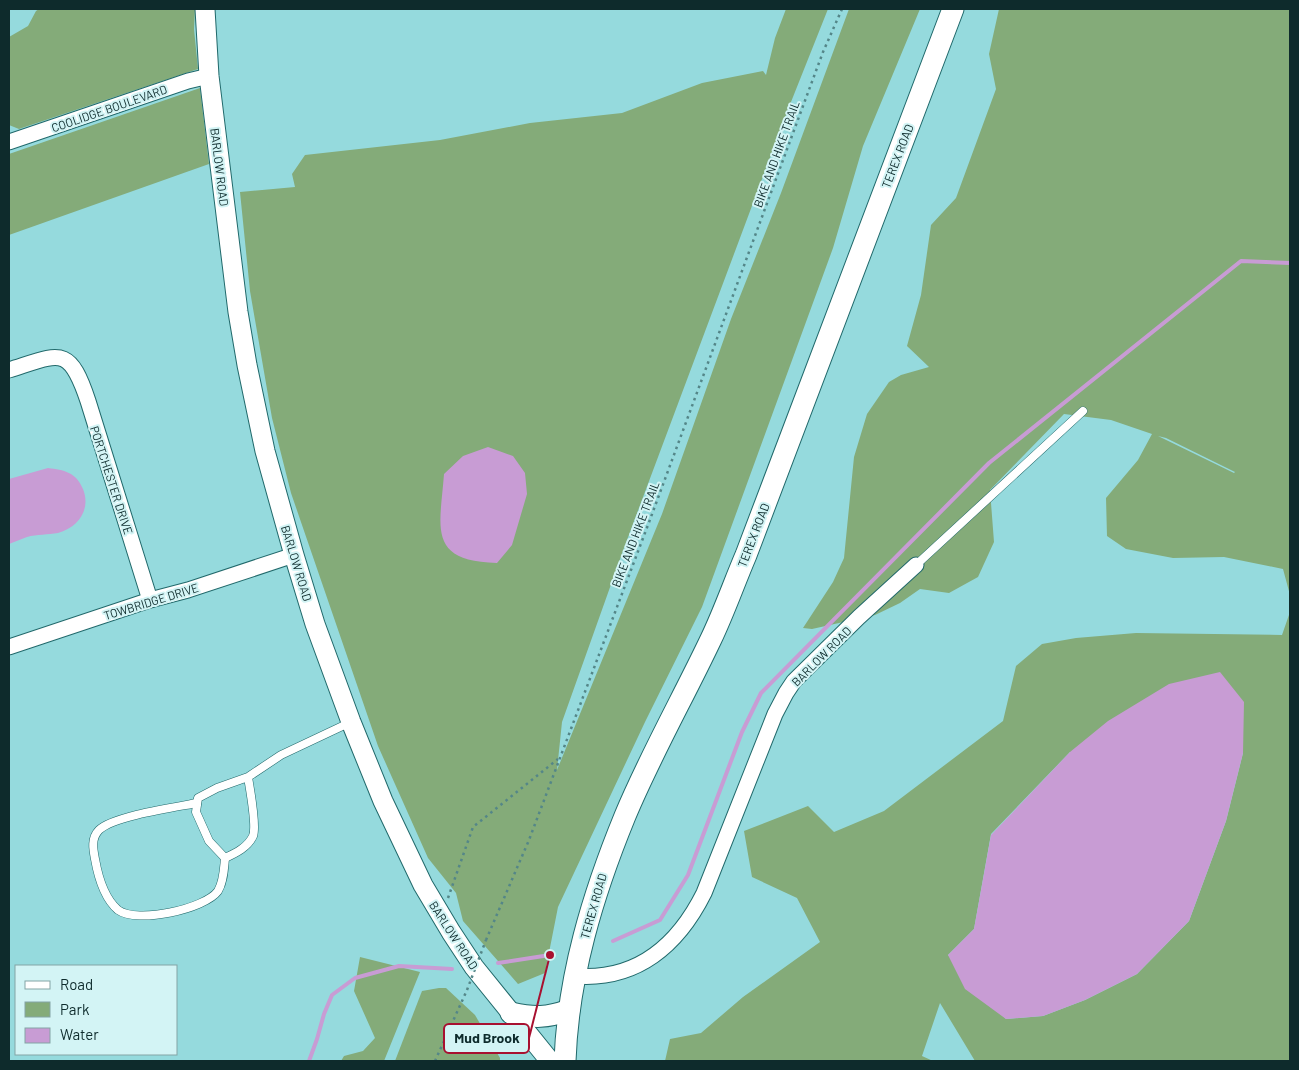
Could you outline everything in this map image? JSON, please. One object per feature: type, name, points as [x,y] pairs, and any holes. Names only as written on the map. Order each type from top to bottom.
[{"type":"main road","name":"TEREX ROAD","points":[[565,1061],[566,1026],[575,976],[592,907],[607,862],[626,814],[712,636],[746,555],[953,9]]},
{"type":"main road","points":[[511,1013],[537,1017],[551,1016],[569,1010]]},
{"type":"street","name":"BARLOW ROAD","points":[[206,9],[209,76],[246,365],[265,451],[294,555],[324,648],[386,810],[423,885],[474,967],[550,1061]]},
{"type":"street","name":"COOLIDGE BOULEVARD","points":[[9,142],[188,81],[209,76]]},
{"type":"street","name":"PORTCHESTER DRIVE","points":[[9,370],[44,358],[54,357],[70,362],[80,377],[150,600]]},
{"type":"street","name":"TOWBRIDGE DRIVE","points":[[9,647],[294,555]]},
{"type":"street","name":"BARLOW ROAD","points":[[575,976],[604,975],[640,964],[664,949],[680,932],[694,913],[704,893],[760,751],[786,693],[794,681],[859,617],[916,565]]},
{"type":"lane","points":[[916,565],[1084,411]]},
{"type":"lane","points":[[198,803],[114,822],[99,830],[92,842],[98,874],[108,898],[120,911],[138,916],[165,915],[199,903],[218,892],[223,878],[225,858],[209,841],[196,812],[198,803],[198,798],[217,788],[248,777],[281,755],[351,722]]},
{"type":"lane","points":[[225,858],[240,852],[253,836],[253,813],[248,777]]},
{"type":"path","name":"BIKE AND HIKE TRAIL","points":[[435,1061],[467,990],[528,840],[692,410],[823,52],[842,9]]},
{"type":"path","points":[[441,916],[473,827],[559,759]]},
{"type":"green space","points":[[39,9],[195,9],[194,29],[198,69],[19,129],[9,125],[9,37],[28,26]]},
{"type":"green space","points":[[786,9],[828,9],[789,107],[624,548],[562,722],[557,770],[662,514],[731,319],[781,193],[849,9],[920,9],[863,146],[833,248],[702,607],[645,722],[558,907],[545,973],[518,984],[463,921],[456,893],[428,858],[378,746],[291,493],[272,418],[250,291],[240,192],[295,187],[292,174],[305,155],[440,140],[530,123],[622,113],[702,83],[763,71],[766,75],[775,38]]},
{"type":"green space","points":[[999,9],[1290,9],[1290,595],[1283,569],[1224,557],[1173,558],[1126,549],[1107,536],[1106,498],[1138,460],[1152,434],[1111,420],[1064,414],[990,490],[994,542],[978,577],[949,593],[920,589],[900,603],[875,615],[812,629],[803,628],[833,582],[844,558],[854,457],[867,414],[889,382],[901,375],[929,367],[907,346],[921,295],[931,225],[956,198],[996,89],[989,54]],"holes":[[[1158,436],[1166,438],[1235,472]]]},
{"type":"green space","points":[[200,88],[209,164],[9,235],[9,154]]},
{"type":"green space","points":[[1290,612],[1290,1061],[975,1061],[940,1003],[922,1056],[933,1061],[665,1061],[670,1039],[701,1033],[743,997],[820,942],[797,898],[752,877],[744,831],[808,806],[834,832],[884,811],[1003,721],[1016,666],[1042,644],[1076,638],[1136,633],[1282,635]],"holes":[[[1070,752],[1243,753],[1226,821],[1189,921],[1137,974],[1085,1000],[1043,1016],[1006,1019],[948,955],[974,929],[991,834]]]},
{"type":"green space","points":[[360,957],[420,972],[384,1061],[341,1061],[344,1056],[363,1051],[375,1038],[354,991]]},
{"type":"green space","points":[[446,988],[475,1015],[500,1061],[395,1061],[422,991]]},
{"type":"water","points":[[488,447],[513,456],[525,473],[527,494],[512,545],[497,563],[474,561],[459,556],[448,548],[443,538],[441,525],[444,474],[463,456]]},
{"type":"water","points":[[48,468],[69,473],[80,483],[85,496],[84,510],[81,516],[72,526],[58,533],[31,536],[9,544],[9,479]]},
{"type":"water","points":[[1220,672],[1244,702],[1243,753],[1226,821],[1189,921],[1137,974],[1085,1000],[1043,1016],[1006,1019],[965,989],[948,955],[974,929],[991,835],[1070,752],[1108,721],[1169,684]]},
{"type":"waterway","points":[[613,941],[660,920],[688,875],[742,732],[761,693],[989,463],[1241,261],[1290,263]]},
{"type":"waterway","points":[[498,963],[550,955]]},
{"type":"waterway","points":[[309,1061],[332,995],[355,978],[399,966],[452,969]]},
{"type":"place","name":"Mud Brook","points":[[550,955]]}]
